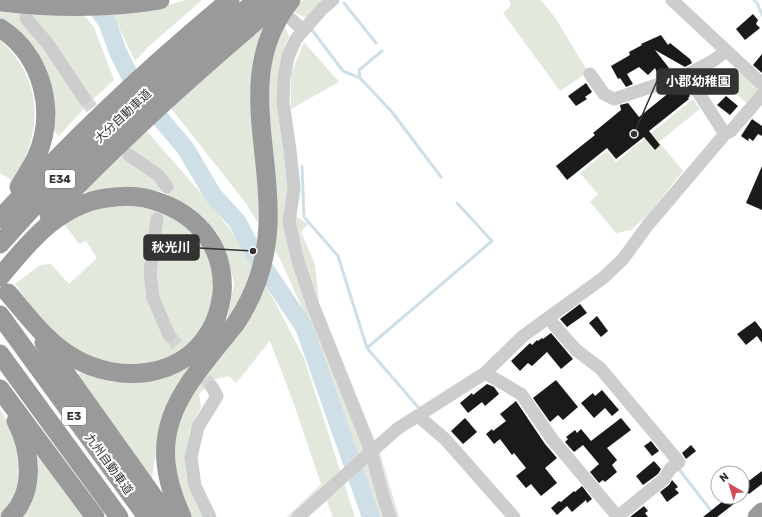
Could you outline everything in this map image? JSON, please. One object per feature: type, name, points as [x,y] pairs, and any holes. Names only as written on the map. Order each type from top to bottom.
[{"type":"highway","name":"大分自動車道","points":[[166,70],[230,0]]},
{"type":"highway","name":"大分自動車道","points":[[0,219],[61,154],[120,111],[166,70],[257,0]]},
{"type":"highway","points":[[166,70],[281,0]]},
{"type":"highway","points":[[182,517],[171,488],[166,458],[166,444],[171,416],[184,390],[236,323],[253,295],[265,257],[268,226],[267,192],[259,109],[259,81],[267,41],[273,28],[291,0]]},
{"type":"highway","points":[[0,2],[43,6],[77,6],[152,1]]},
{"type":"highway","points":[[0,28],[13,38],[32,60],[43,86],[46,114],[41,142],[31,167],[0,214]]},
{"type":"highway","points":[[0,211],[57,149],[120,111]]},
{"type":"highway","points":[[0,272],[8,248],[66,196],[120,111]]},
{"type":"highway","points":[[115,196],[142,198],[166,205],[188,217],[211,242],[218,259],[222,277],[221,302],[218,314],[210,332],[204,340],[190,354],[173,365],[160,370],[144,373],[114,373],[100,370],[73,358],[61,350],[50,339],[3,284],[38,233],[62,214],[75,207],[95,200],[115,196]]},
{"type":"highway","points":[[3,284],[168,517]]},
{"type":"highway","name":"九州自動車道","points":[[0,315],[147,517]]},
{"type":"highway","name":"九州自動車道","points":[[0,354],[119,517]]},
{"type":"highway","points":[[0,389],[95,517]]},
{"type":"highway","points":[[0,394],[18,425],[29,462],[27,485],[24,495],[10,517]]},
{"type":"highway","points":[[757,517],[762,512]]},
{"type":"street","points":[[333,0],[322,9],[296,39],[288,57],[284,77],[283,102],[294,188],[289,222],[290,231],[313,306],[370,452],[390,517]]},
{"type":"street","points":[[672,0],[762,84]]},
{"type":"street","points":[[26,18],[48,44],[84,98]]},
{"type":"street","points":[[291,19],[303,30]]},
{"type":"street","points":[[590,74],[604,94],[614,99],[687,75],[714,60],[726,51]]},
{"type":"street","points":[[687,75],[725,134]]},
{"type":"street","points":[[298,517],[397,429],[485,373],[523,336],[603,278],[623,259],[647,226],[725,134],[731,131],[762,95]]},
{"type":"street","points":[[129,155],[158,175],[167,187]]},
{"type":"street","points":[[157,219],[150,272],[153,298],[169,335]]},
{"type":"street","points":[[485,373],[521,394],[552,439],[618,517],[664,479],[670,469],[679,462],[600,368],[576,350],[548,318]]},
{"type":"street","points":[[210,517],[195,486],[191,457],[198,428],[217,396],[212,387]]},
{"type":"street","points":[[418,416],[445,439],[514,517]]},
{"type":"shaded area","points":[[71,0],[94,27],[114,80],[86,106],[59,136],[50,128],[53,93],[36,49],[11,24],[0,18],[0,12],[53,14]]},
{"type":"shaded area","points":[[186,0],[201,1],[148,47],[135,61],[112,13],[154,9]]},
{"type":"shaded area","points":[[303,0],[326,0],[306,18],[292,11]]},
{"type":"shaded area","points":[[509,0],[541,0],[556,19],[588,72],[560,91],[503,13],[511,5]]},
{"type":"shaded area","points":[[283,24],[289,36],[282,57],[289,187],[285,209],[308,224],[301,232],[315,264],[319,302],[380,453],[399,517],[380,517],[320,348],[281,261],[245,202],[170,107],[261,25],[265,28],[253,58],[250,96],[259,177],[268,60]]},
{"type":"shaded area","points":[[0,40],[12,52],[28,79],[34,108],[34,124],[31,140],[25,159],[12,180],[0,173]]},
{"type":"shaded area","points":[[304,42],[339,82],[291,109],[291,74]]},
{"type":"shaded area","points":[[741,72],[758,88],[758,95],[749,105],[727,86]]},
{"type":"shaded area","points":[[693,99],[700,109],[659,142],[683,171],[648,215],[631,230],[616,233],[590,202],[598,194],[580,173],[607,151],[616,162]]},
{"type":"shaded area","points":[[146,130],[214,208],[237,239],[275,302],[304,358],[355,517],[333,517],[327,501],[308,517],[287,517],[321,484],[295,407],[270,341],[236,383],[229,376],[213,380],[199,394],[201,407],[190,429],[185,459],[204,517],[189,517],[171,453],[177,422],[239,309],[227,319],[234,284],[229,261],[217,233],[202,216],[164,192],[123,187],[87,194],[85,190]]},
{"type":"shaded area","points":[[121,203],[151,207],[183,223],[204,246],[214,272],[213,297],[208,321],[193,340],[176,355],[154,364],[127,367],[98,362],[68,345],[42,322],[15,284],[40,265],[51,264],[69,284],[97,258],[86,241],[79,244],[63,222],[85,210]]},
{"type":"shaded area","points":[[201,357],[173,393],[160,422],[152,478],[76,377],[81,372],[111,382],[142,381]]},
{"type":"shaded area","points":[[0,409],[9,424],[17,445],[20,478],[14,498],[0,516]]},
{"type":"shaded area","points":[[40,456],[85,517],[21,517],[35,459]]},
{"type":"building","points":[[753,14],[758,20],[756,24],[760,28],[745,40],[736,29]]},
{"type":"building","points":[[661,35],[668,45],[670,43],[690,59],[692,63],[685,67],[655,50],[669,68],[665,72],[658,75],[655,68],[648,75],[639,67],[627,74],[633,84],[626,87],[620,78],[618,79],[611,66],[630,55],[629,52],[642,45],[641,44]]},
{"type":"building","points":[[762,54],[762,73],[753,65]]},
{"type":"building","points":[[586,83],[592,92],[585,97],[587,99],[576,106],[568,96]]},
{"type":"building","points":[[682,85],[690,96],[688,98],[689,99],[649,131],[660,145],[655,150],[644,137],[616,159],[607,148],[567,180],[556,166],[595,135],[593,133],[621,110],[620,105],[628,103],[639,117],[676,87]]},
{"type":"building","points":[[726,96],[738,106],[730,115],[717,105]]},
{"type":"building","points":[[752,119],[762,126],[762,136],[758,134],[753,141],[749,138],[748,141],[741,136]]},
{"type":"building","points":[[762,166],[762,210],[746,203]]},
{"type":"building","points":[[580,304],[587,313],[567,327],[560,319]]},
{"type":"building","points":[[597,316],[608,331],[601,337],[589,323]]},
{"type":"building","points":[[755,321],[762,330],[762,343],[757,336],[746,345],[737,334]]},
{"type":"building","points":[[551,333],[573,359],[561,369],[547,352],[532,366],[528,363],[520,371],[511,361],[530,343],[532,345],[537,340],[543,339]]},
{"type":"building","points":[[556,380],[578,407],[563,420],[558,415],[550,422],[533,398]]},
{"type":"building","points":[[487,384],[494,387],[499,394],[485,406],[482,402],[468,413],[460,403],[472,393],[473,395]]},
{"type":"building","points":[[602,390],[619,410],[612,416],[605,408],[594,418],[581,403],[593,393],[595,396]]},
{"type":"building","points":[[516,401],[545,444],[557,458],[545,468],[557,483],[541,496],[531,484],[526,488],[516,476],[526,468],[514,453],[512,455],[500,439],[494,444],[486,434],[492,429],[493,431],[506,421],[500,414]]},
{"type":"building","points":[[465,418],[477,432],[463,444],[451,431]]},
{"type":"building","points":[[621,418],[631,430],[607,448],[617,460],[612,465],[617,472],[605,482],[603,480],[599,483],[590,472],[599,464],[583,445],[574,452],[565,442],[568,439],[566,437],[575,430],[577,433],[581,429],[591,441]]},
{"type":"building","points":[[651,441],[659,451],[652,456],[644,446]]},
{"type":"building","points":[[691,445],[696,451],[686,459],[682,453]]},
{"type":"building","points":[[654,461],[661,469],[658,474],[643,485],[636,476]]},
{"type":"building","points":[[762,471],[762,484],[750,493],[750,480]]},
{"type":"building","points":[[672,480],[678,487],[675,489],[679,493],[667,502],[660,492],[669,485]]},
{"type":"building","points":[[582,486],[592,499],[587,503],[586,500],[572,512],[567,506],[557,515],[551,508]]},
{"type":"building","points":[[718,505],[732,505],[717,517],[703,517]]},
{"type":"building","points":[[644,506],[648,511],[645,513],[648,517],[630,517]]},
{"type":"waterway","points":[[91,0],[107,22],[118,52],[138,92],[186,149],[213,195],[237,221],[253,251],[304,327],[371,517]]},
{"type":"waterway","points":[[754,0],[757,3],[762,15]]},
{"type":"waterway","points":[[344,3],[376,43]]},
{"type":"waterway","points":[[312,30],[343,71],[360,78],[392,112],[441,177]]},
{"type":"waterway","points":[[360,78],[359,70],[382,51]]},
{"type":"waterway","points":[[302,166],[304,217],[338,256],[367,348]]},
{"type":"waterway","points":[[418,407],[367,348],[492,241],[457,203]]},
{"type":"waterway","points":[[678,468],[716,517]]},
{"type":"tunnel","points":[[84,98],[104,124]]},
{"type":"tunnel","points":[[169,335],[212,387]]},
{"type":"place","name":"小郡幼稚園","points":[[634,134]]},
{"type":"place","name":"秋光川","points":[[253,251]]}]
